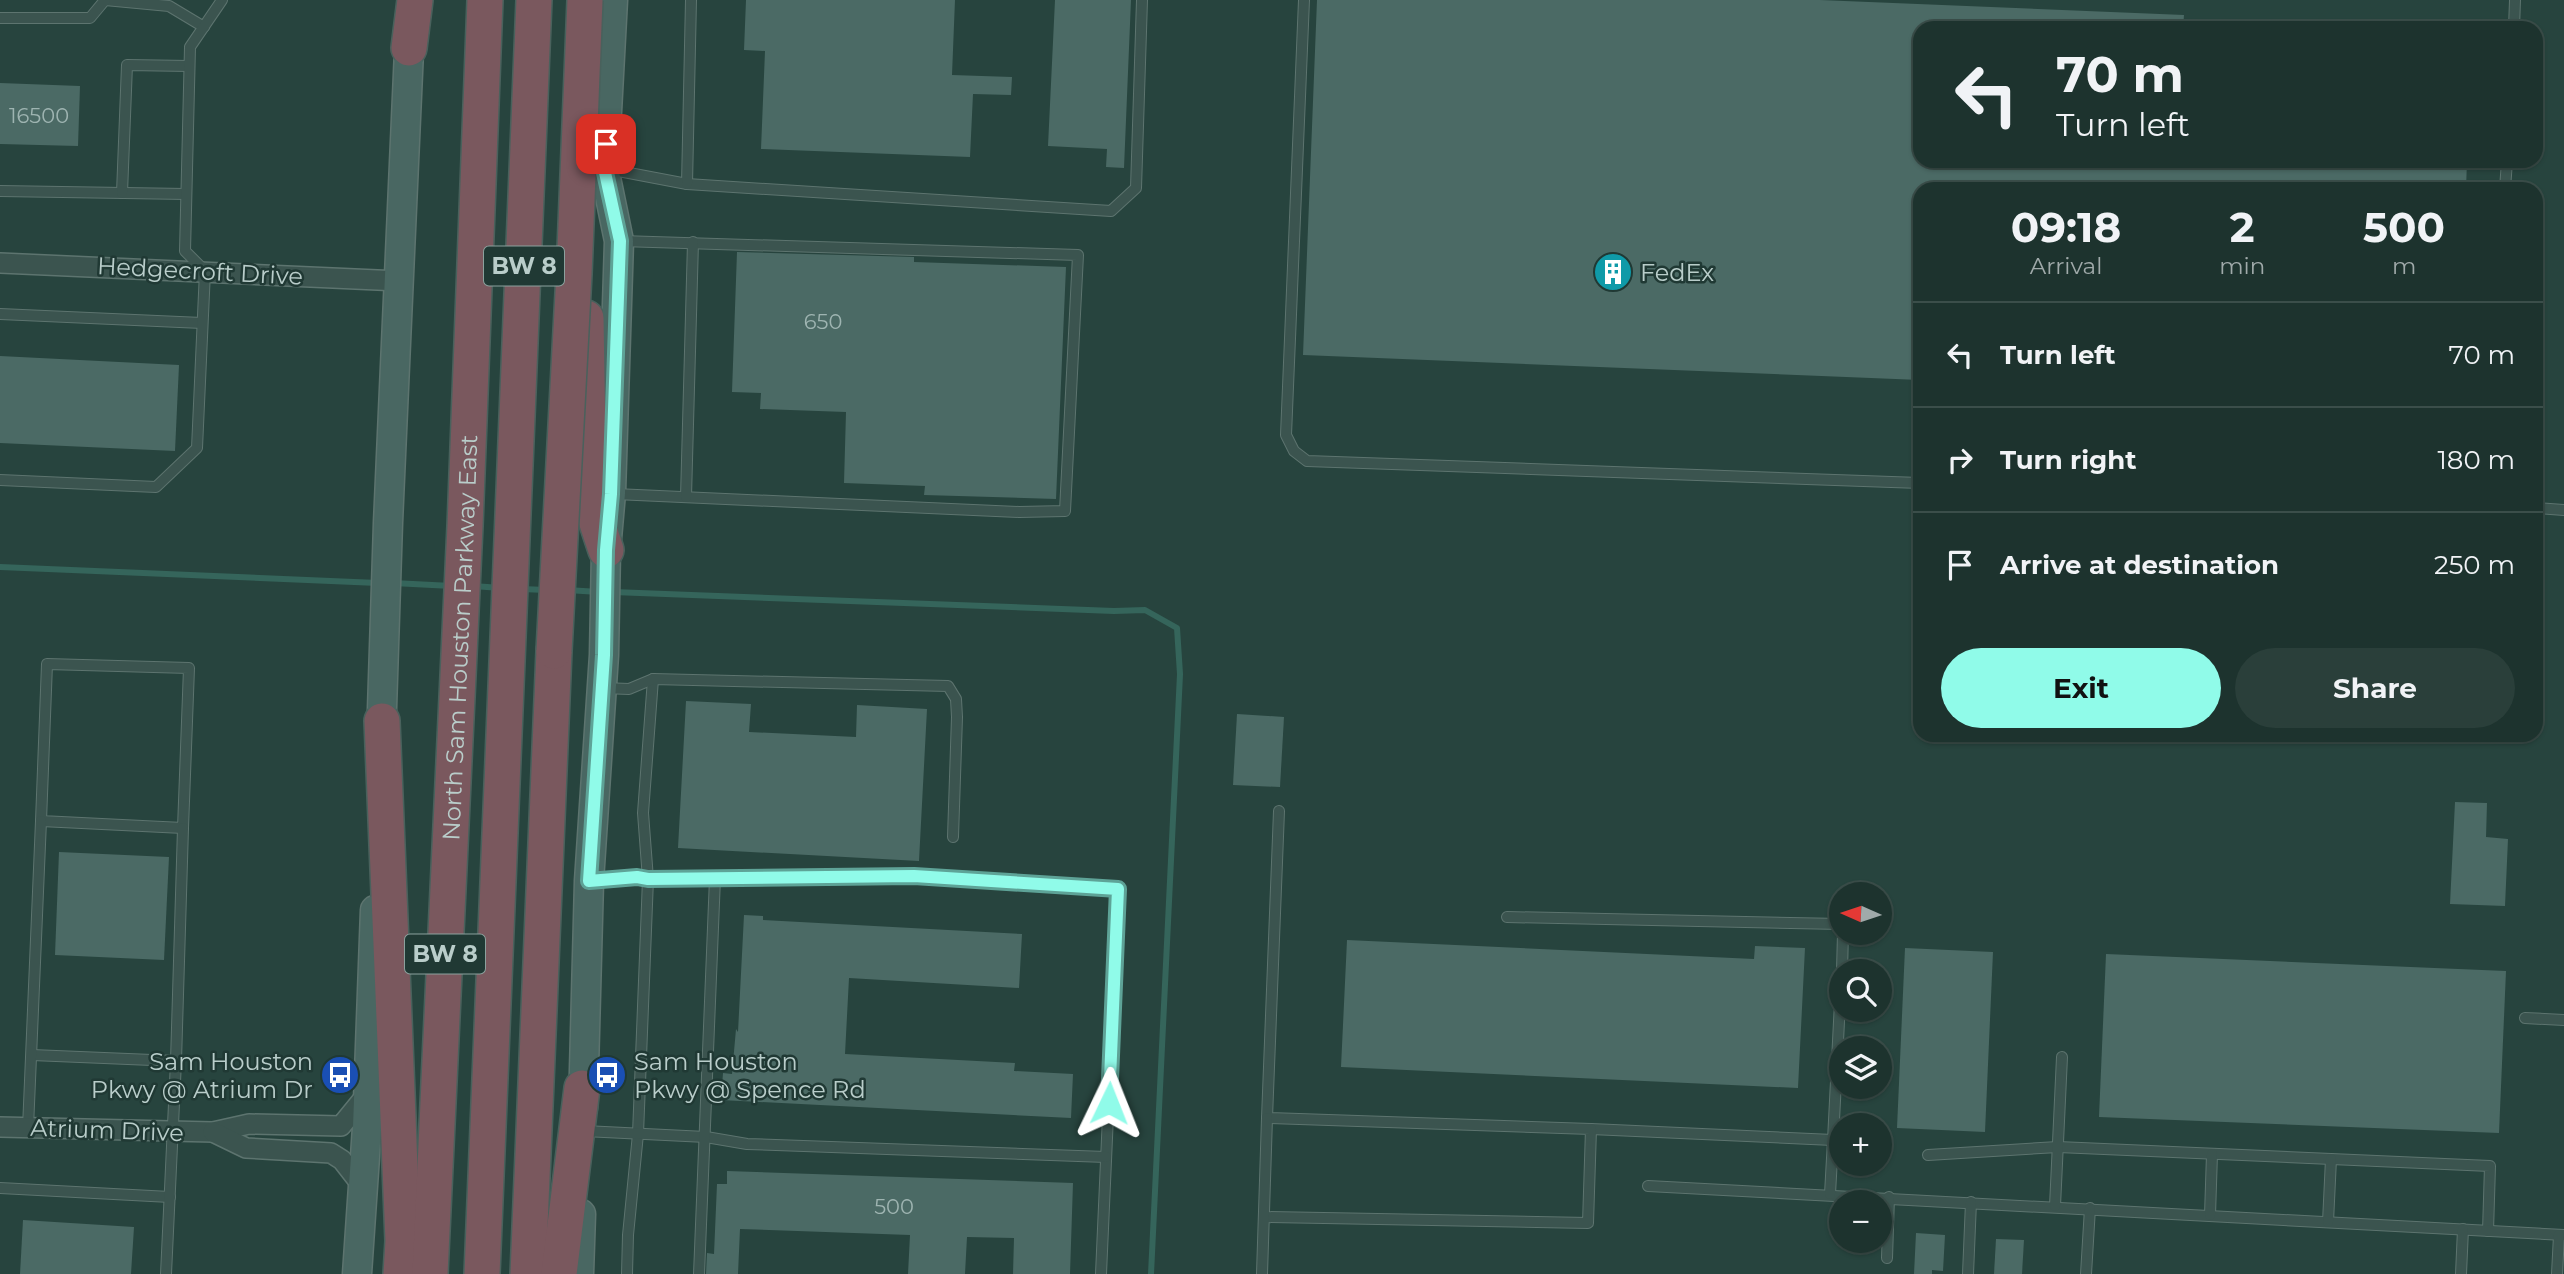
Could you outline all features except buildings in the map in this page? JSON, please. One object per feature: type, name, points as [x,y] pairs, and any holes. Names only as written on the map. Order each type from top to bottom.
[{"type":"highway","points":[[409,48],[413,0]]},
{"type":"highway","name":"North Sam Houston Parkway East","points":[[430,1274],[465,526],[485,0]]},
{"type":"highway","name":"North Sam Houston Parkway East","points":[[482,1274],[534,0]]},
{"type":"highway","points":[[583,0],[589,499],[606,550]]},
{"type":"highway","points":[[528,1274],[554,651],[574,274],[583,0]]},
{"type":"highway","points":[[382,721],[403,1241],[401,1274]]},
{"type":"highway","points":[[559,1274],[582,1088]]},
{"type":"main road","points":[[579,1274],[589,881],[602,688],[620,241],[604,168],[613,0]]},
{"type":"main road","points":[[357,1274],[368,1092],[388,523],[409,48]]},
{"type":"street","name":"Hedgecroft Drive","points":[[0,263],[400,281]]},
{"type":"street","name":"Atrium Drive","points":[[0,1127],[213,1132],[250,1124],[341,1126],[368,1092]]},
{"type":"street","name":"Atrium Drive","points":[[213,1132],[246,1148],[331,1153],[342,1160],[363,1187]]},
{"type":"lane","points":[[0,18],[90,18],[105,0],[169,3],[204,27]]},
{"type":"lane","points":[[0,481],[156,487],[197,448],[205,271],[185,251],[190,47],[222,0]]},
{"type":"lane","points":[[687,184],[691,0]]},
{"type":"lane","points":[[604,168],[687,184],[1111,211],[1136,188],[1142,0]]},
{"type":"lane","points":[[1304,0],[1286,435],[1294,451],[1307,460],[1913,483]]},
{"type":"lane","points":[[2514,21],[2515,0]]},
{"type":"lane","points":[[122,193],[127,65],[190,66]]},
{"type":"lane","points":[[0,191],[186,194]]},
{"type":"lane","points":[[611,494],[1005,511],[1065,511],[1078,255],[620,241]]},
{"type":"lane","points":[[686,496],[693,242]]},
{"type":"lane","points":[[0,314],[202,323]]},
{"type":"lane","points":[[2543,508],[2564,510]]},
{"type":"lane","points":[[29,1128],[47,664],[189,668],[174,1132],[166,1274]]},
{"type":"lane","points":[[602,688],[629,689],[653,679],[948,686],[956,699],[957,717],[953,837]]},
{"type":"lane","points":[[627,1274],[638,1134],[648,879],[643,813],[653,679]]},
{"type":"lane","points":[[1262,1274],[1279,811]]},
{"type":"lane","points":[[41,821],[183,828]]},
{"type":"lane","points":[[589,881],[637,877],[914,876],[1118,889],[1101,1274]]},
{"type":"lane","points":[[699,1274],[715,878]]},
{"type":"lane","points":[[1507,917],[1829,924]]},
{"type":"lane","points":[[2525,1018],[2564,1020]]},
{"type":"lane","points":[[1834,1113],[1839,1022]]},
{"type":"lane","points":[[32,1055],[176,1061]]},
{"type":"lane","points":[[2055,1206],[2062,1057]]},
{"type":"lane","points":[[1268,1118],[1829,1140]]},
{"type":"lane","points":[[1264,1217],[1588,1223],[1591,1129]]},
{"type":"lane","points":[[584,1131],[706,1137],[747,1144],[1106,1157]]},
{"type":"lane","points":[[1928,1155],[2058,1147],[2490,1166],[2488,1231]]},
{"type":"lane","points":[[2210,1215],[2211,1154]]},
{"type":"lane","points":[[2328,1222],[2331,1159]]},
{"type":"lane","points":[[1648,1186],[1829,1194]]},
{"type":"lane","points":[[0,1188],[170,1197]]},
{"type":"lane","points":[[1892,1197],[2561,1235],[2557,1274]]},
{"type":"lane","points":[[1968,1274],[1971,1202]]},
{"type":"lane","points":[[2086,1274],[2090,1209]]},
{"type":"lane","points":[[2461,1274],[2463,1229]]},
{"type":"lane","points":[[1887,1253],[1887,1258]]},
{"type":"waterway","points":[[0,567],[378,583]]},
{"type":"waterway","points":[[393,583],[452,586]]},
{"type":"waterway","points":[[473,586],[501,588]]},
{"type":"waterway","points":[[522,589],[546,590]]},
{"type":"waterway","points":[[567,590],[599,592]]},
{"type":"waterway","points":[[613,592],[1145,610],[1177,628],[1180,674],[1151,1274]]},
{"type":"place","name":"FedEx","points":[[1613,272]]},
{"type":"place","name":"Sam Houston Pkwy @ Atrium Dr","points":[[340,1075]]},
{"type":"place","name":"Sam Houston Pkwy @ Spence Rd","points":[[607,1075]]},
{"type":"route","points":[[606,144],[604,168],[620,241],[604,655],[589,881],[637,877],[914,876],[1118,889],[1109,1103]]}]
